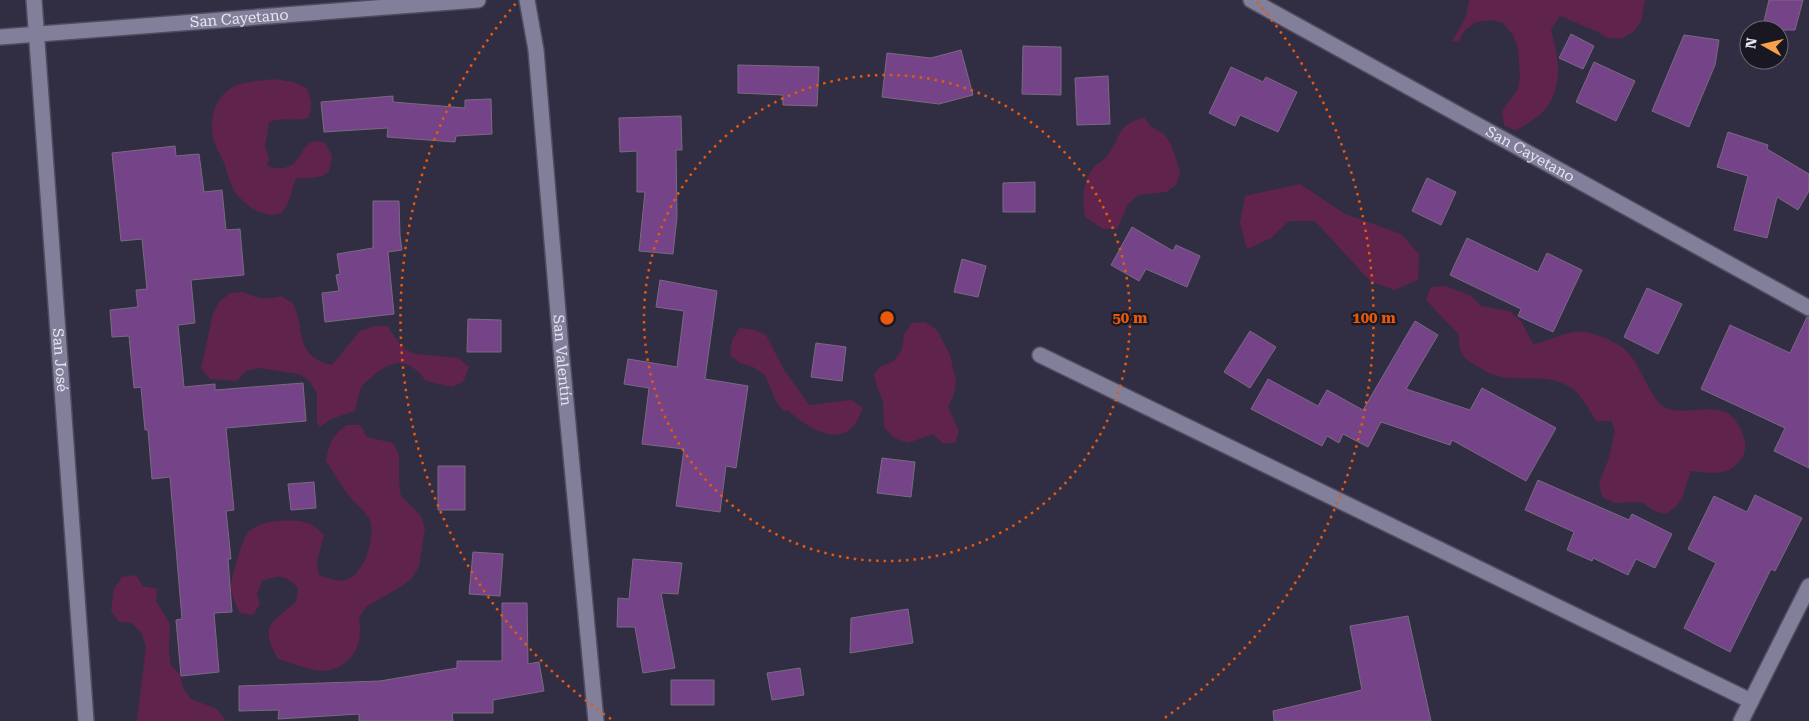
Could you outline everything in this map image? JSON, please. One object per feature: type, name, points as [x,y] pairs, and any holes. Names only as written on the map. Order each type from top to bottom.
[{"type":"street","name":"San José","points":[[34,0],[86,721]]},
{"type":"street","name":"San Cayetano","points":[[0,37],[478,0]]},
{"type":"street","name":"San Valentín","points":[[527,0],[536,50],[561,350],[596,721]]},
{"type":"street","name":"San Cayetano","points":[[1251,0],[1809,308]]},
{"type":"street","points":[[1040,355],[1751,701]]},
{"type":"street","points":[[1741,721],[1809,586]]},
{"type":"shaded area","points":[[1469,0],[1645,0],[1641,21],[1633,32],[1621,39],[1608,38],[1560,16],[1551,30],[1556,49],[1558,69],[1556,89],[1547,107],[1541,114],[1516,131],[1504,125],[1502,111],[1518,89],[1520,75],[1518,48],[1513,35],[1503,23],[1491,20],[1476,22],[1465,30],[1458,42],[1452,41],[1466,17]]},
{"type":"shaded area","points":[[274,79],[293,82],[306,88],[310,95],[311,106],[308,118],[269,122],[265,146],[269,160],[267,164],[272,168],[290,166],[308,144],[318,141],[325,143],[332,156],[329,172],[318,177],[297,178],[286,207],[278,214],[272,215],[258,212],[245,203],[235,192],[214,141],[212,121],[218,101],[227,91],[243,83]]},
{"type":"shaded area","points":[[1144,117],[1151,127],[1163,133],[1171,144],[1180,172],[1176,185],[1166,192],[1138,195],[1128,204],[1117,229],[1103,229],[1085,217],[1083,197],[1088,177],[1096,165],[1108,155],[1124,128],[1135,120]]},
{"type":"shaded area","points":[[1300,184],[1345,214],[1401,234],[1419,254],[1418,280],[1394,290],[1370,281],[1315,221],[1289,221],[1271,238],[1247,249],[1240,223],[1245,196]]},
{"type":"shaded area","points":[[1445,286],[1470,295],[1481,306],[1509,311],[1521,321],[1533,344],[1579,331],[1606,338],[1626,350],[1661,405],[1681,411],[1714,409],[1733,417],[1740,428],[1745,442],[1742,458],[1732,468],[1722,472],[1691,471],[1681,501],[1665,514],[1653,510],[1642,502],[1615,503],[1602,497],[1599,483],[1609,458],[1615,430],[1610,419],[1610,421],[1596,421],[1578,394],[1570,387],[1561,383],[1545,379],[1498,376],[1468,360],[1462,354],[1459,335],[1426,300],[1431,287]]},
{"type":"shaded area","points":[[243,292],[262,298],[282,296],[292,303],[297,312],[302,338],[307,351],[316,359],[332,365],[360,331],[374,326],[387,326],[403,348],[415,354],[458,358],[469,367],[463,382],[452,387],[426,381],[420,373],[407,365],[400,363],[387,366],[362,387],[355,411],[331,419],[320,427],[317,422],[317,394],[310,381],[299,374],[259,368],[246,371],[236,381],[210,379],[201,368],[213,314],[219,302],[230,293]]},
{"type":"shaded area","points":[[925,322],[937,330],[950,355],[956,381],[954,394],[948,407],[959,431],[955,443],[943,443],[933,434],[908,443],[894,438],[884,427],[883,401],[874,374],[880,367],[894,361],[902,349],[904,335],[912,323]]},
{"type":"shaded area","points":[[740,328],[754,330],[766,335],[784,370],[809,405],[851,400],[863,408],[853,426],[848,431],[840,434],[824,433],[807,425],[787,410],[784,412],[776,401],[765,375],[753,367],[740,363],[730,355],[732,340]]},
{"type":"shaded area","points":[[347,425],[360,425],[367,437],[393,443],[399,455],[401,496],[421,516],[425,528],[419,566],[412,578],[402,586],[367,606],[359,617],[360,638],[352,656],[335,668],[322,671],[278,659],[269,639],[270,626],[296,602],[298,588],[282,577],[262,581],[257,594],[260,604],[253,615],[240,613],[231,587],[235,567],[249,531],[262,524],[289,520],[312,525],[324,535],[317,561],[319,575],[334,580],[345,580],[355,575],[365,560],[368,551],[372,532],[371,524],[366,514],[352,500],[326,461],[332,440]]},
{"type":"shaded area","points":[[136,575],[143,586],[157,589],[156,601],[170,624],[169,651],[171,665],[180,675],[183,688],[191,699],[217,709],[226,721],[137,721],[146,647],[142,634],[132,623],[119,622],[111,611],[114,589],[122,577]]},
{"type":"building","points":[[1769,0],[1803,0],[1795,30],[1789,30],[1789,20],[1764,20]]},
{"type":"building","points":[[1571,34],[1594,46],[1583,69],[1559,58]]},
{"type":"building","points":[[1684,35],[1719,40],[1715,65],[1689,127],[1652,111]]},
{"type":"building","points":[[1023,46],[1061,47],[1061,95],[1022,94]]},
{"type":"building","points":[[961,50],[973,95],[939,104],[882,97],[887,53],[931,58]]},
{"type":"building","points":[[1594,62],[1635,81],[1616,121],[1576,102]]},
{"type":"building","points":[[738,65],[819,67],[817,106],[783,105],[783,95],[738,93]]},
{"type":"building","points":[[1231,67],[1263,82],[1266,77],[1297,92],[1278,132],[1240,115],[1235,126],[1209,113]]},
{"type":"building","points":[[1108,76],[1110,124],[1077,125],[1075,78]]},
{"type":"building","points":[[393,96],[393,102],[465,108],[465,100],[491,99],[492,134],[456,136],[455,142],[387,137],[388,128],[324,132],[321,102]]},
{"type":"building","points":[[681,116],[682,150],[676,150],[677,217],[673,254],[639,251],[645,192],[637,192],[637,151],[620,152],[619,118]]},
{"type":"building","points":[[1728,132],[1768,145],[1767,149],[1809,174],[1809,191],[1798,210],[1777,197],[1767,238],[1734,230],[1748,176],[1717,167]]},
{"type":"building","points":[[175,146],[176,156],[199,154],[204,192],[222,190],[226,230],[240,229],[244,275],[191,280],[195,323],[178,325],[184,387],[215,384],[215,390],[303,383],[306,421],[226,428],[234,510],[226,511],[231,559],[228,559],[232,612],[214,613],[219,672],[181,676],[176,620],[182,619],[170,477],[152,479],[148,430],[145,430],[141,387],[134,388],[129,336],[112,337],[110,310],[138,307],[136,290],[147,289],[142,239],[121,241],[112,153]]},
{"type":"building","points":[[1427,178],[1456,192],[1441,225],[1412,211]]},
{"type":"building","points":[[1035,182],[1035,212],[1003,212],[1003,183]]},
{"type":"building","points":[[373,201],[399,201],[402,250],[388,252],[394,314],[325,322],[322,293],[339,291],[336,275],[340,274],[337,254],[373,248]]},
{"type":"building","points":[[1132,227],[1173,251],[1176,245],[1200,256],[1187,287],[1146,269],[1139,281],[1111,265]]},
{"type":"building","points":[[1467,238],[1538,272],[1547,253],[1582,270],[1553,332],[1518,316],[1521,309],[1450,275]]},
{"type":"building","points":[[962,259],[986,266],[978,297],[954,292]]},
{"type":"building","points":[[660,280],[717,291],[705,379],[748,386],[736,468],[726,466],[720,512],[676,506],[684,449],[642,444],[649,388],[624,384],[628,359],[677,367],[684,311],[656,307]]},
{"type":"building","points":[[1647,288],[1682,304],[1658,354],[1624,337]]},
{"type":"building","points":[[1807,317],[1809,317],[1809,468],[1774,451],[1785,428],[1701,389],[1730,325],[1790,353]]},
{"type":"building","points":[[468,319],[501,320],[501,352],[467,352]]},
{"type":"building","points":[[1415,321],[1438,335],[1406,389],[1470,410],[1482,388],[1556,428],[1526,481],[1452,440],[1450,445],[1381,422],[1368,447],[1343,434],[1339,443],[1327,436],[1322,446],[1251,409],[1268,379],[1318,406],[1327,390],[1363,410]]},
{"type":"building","points":[[1250,331],[1276,347],[1250,388],[1224,372]]},
{"type":"building","points":[[816,343],[846,347],[842,381],[811,377]]},
{"type":"building","points":[[882,458],[915,462],[911,497],[877,493]]},
{"type":"building","points":[[438,466],[465,466],[465,510],[438,510]]},
{"type":"building","points":[[1538,480],[1629,520],[1632,514],[1672,534],[1655,568],[1636,559],[1628,575],[1593,558],[1592,561],[1567,550],[1574,532],[1525,510]]},
{"type":"building","points":[[314,482],[316,508],[291,510],[288,484]]},
{"type":"building","points":[[1755,495],[1802,518],[1775,571],[1771,569],[1730,652],[1684,628],[1716,563],[1688,549],[1714,496],[1747,512]]},
{"type":"building","points":[[473,552],[503,554],[500,596],[469,594]]},
{"type":"building","points":[[633,559],[682,563],[678,594],[661,593],[675,668],[643,673],[635,627],[617,627],[618,598],[629,599]]},
{"type":"building","points":[[502,603],[527,603],[528,664],[539,662],[544,691],[493,700],[493,713],[452,713],[453,721],[359,721],[359,714],[278,719],[279,710],[239,711],[239,686],[380,681],[457,668],[457,661],[502,661]]},
{"type":"building","points":[[908,609],[913,643],[850,653],[851,618]]},
{"type":"building","points":[[1408,616],[1431,721],[1274,721],[1273,711],[1362,690],[1350,626]]},
{"type":"building","points":[[800,668],[804,695],[772,700],[767,673]]},
{"type":"building","points":[[671,680],[714,680],[714,705],[671,705]]}]
